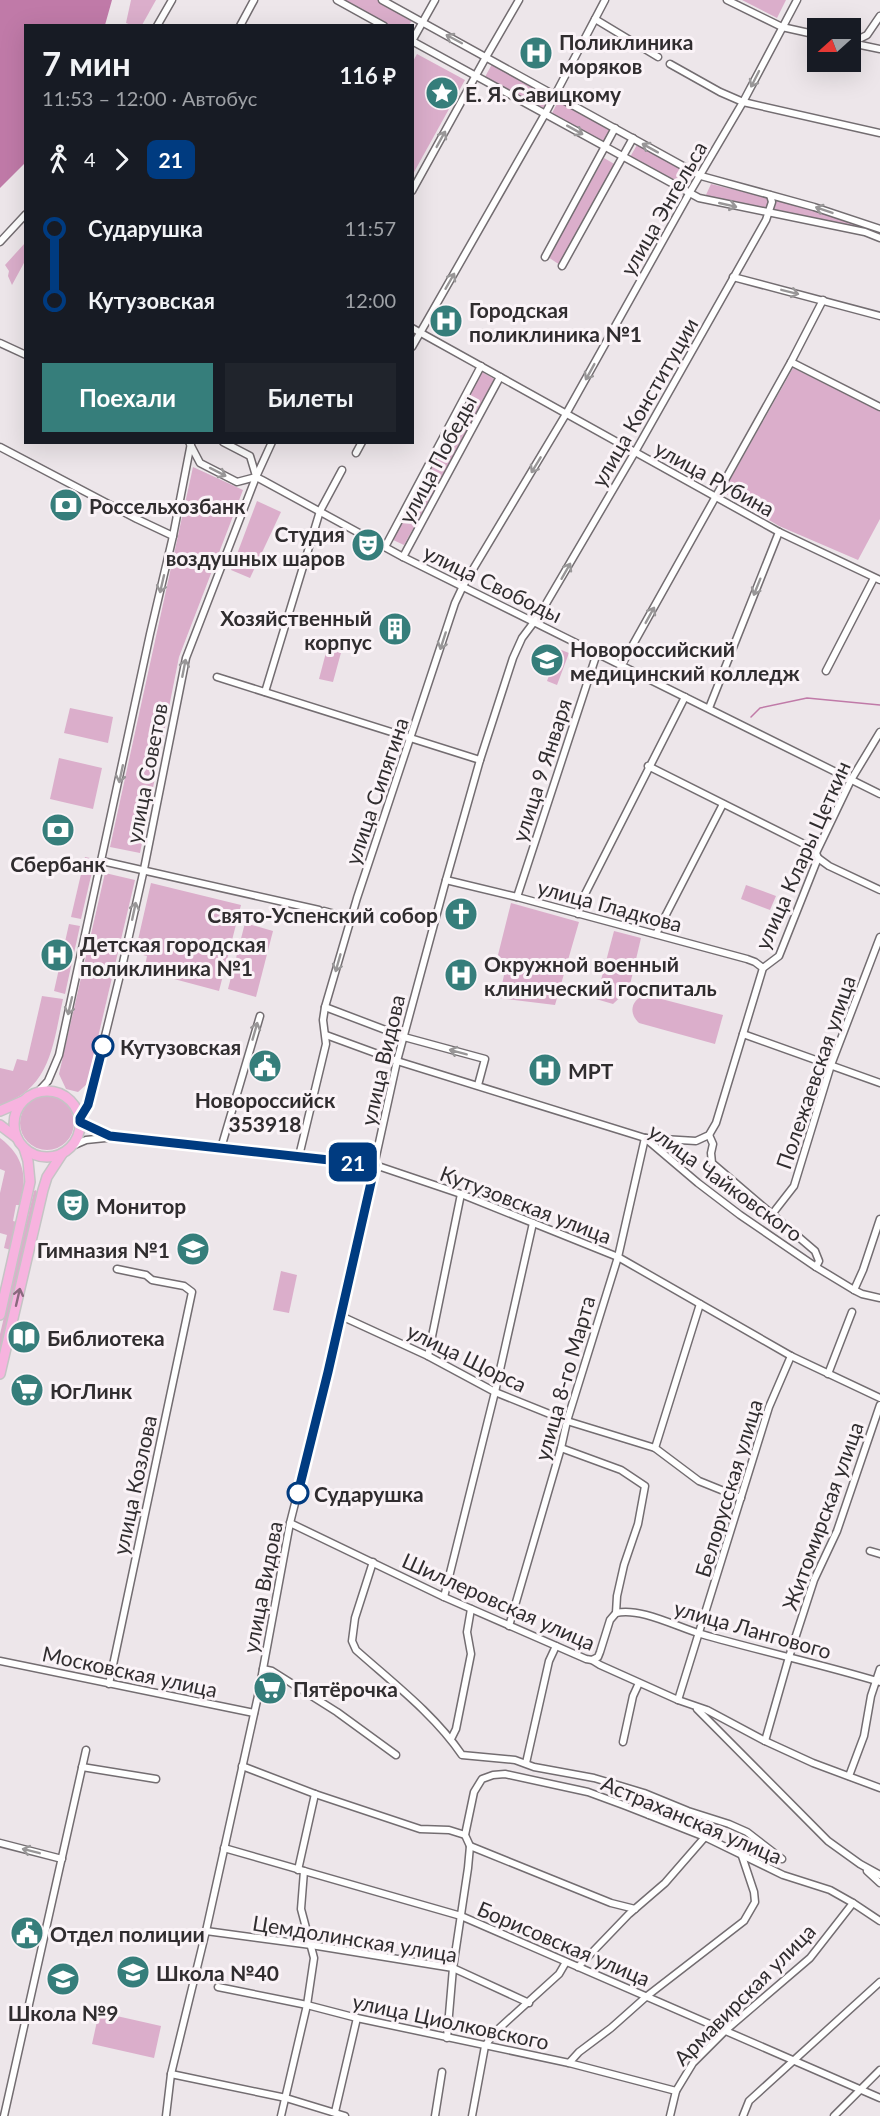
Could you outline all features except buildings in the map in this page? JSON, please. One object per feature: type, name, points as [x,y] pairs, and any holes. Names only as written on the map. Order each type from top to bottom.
[{"type":"highway","points":[[0,1111],[44,1092],[60,1094],[73,1104],[80,1120],[80,1131],[72,1146],[62,1154],[47,1177],[0,1374]]},
{"type":"highway","points":[[0,1315],[30,1182],[15,1121],[19,1108],[32,1096]]},
{"type":"highway","points":[[0,1125],[29,1151],[42,1156],[62,1154]]},
{"type":"street","points":[[158,24],[172,0]]},
{"type":"street","points":[[241,24],[254,0]]},
{"type":"street","points":[[337,0],[380,24]]},
{"type":"street","points":[[382,0],[701,176],[814,207],[880,229]]},
{"type":"street","points":[[414,38],[435,0]]},
{"type":"street","points":[[414,187],[519,0]]},
{"type":"street","points":[[414,344],[545,114],[605,0]]},
{"type":"street","points":[[727,0],[782,27],[807,33]]},
{"type":"street","name":"улица Энгельса","points":[[463,586],[566,414],[743,102],[797,0]]},
{"type":"street","points":[[861,38],[867,35],[880,16]]},
{"type":"street","points":[[595,19],[658,57]]},
{"type":"street","points":[[414,42],[699,198],[880,237]]},
{"type":"street","points":[[861,45],[880,49]]},
{"type":"street","points":[[670,64],[743,102],[880,133]]},
{"type":"street","points":[[545,257],[615,128]]},
{"type":"street","points":[[562,266],[633,138]]},
{"type":"street","name":"улица Конституции","points":[[536,621],[635,452],[768,214],[772,202],[770,195]]},
{"type":"street","points":[[0,242],[24,216]]},
{"type":"street","points":[[733,277],[880,316]]},
{"type":"street","points":[[621,666],[791,362],[823,300]]},
{"type":"street","name":"улица Рубина","points":[[414,329],[779,532],[877,579]]},
{"type":"street","points":[[0,343],[24,355]]},
{"type":"street","points":[[791,362],[880,407]]},
{"type":"street","name":"улица Победы","points":[[385,547],[482,366]]},
{"type":"street","name":"улица Победы","points":[[403,557],[500,377]]},
{"type":"street","name":"улица Свободы","points":[[192,444],[200,463],[219,473],[237,482],[256,477],[403,557],[536,621],[621,666],[880,794]]},
{"type":"street","name":"улица Советов","points":[[32,1096],[48,1081],[59,1055],[192,444]]},
{"type":"street","points":[[227,444],[250,456],[256,477]]},
{"type":"street","name":"улица Советов","points":[[80,1120],[88,1105],[99,1066],[144,869],[186,658],[256,477],[271,444]]},
{"type":"street","points":[[356,453],[361,444]]},
{"type":"street","points":[[0,447],[173,536]]},
{"type":"street","points":[[265,692],[320,511],[342,470]]},
{"type":"street","points":[[709,708],[779,532]]},
{"type":"street","points":[[826,671],[877,579]]},
{"type":"street","name":"улица Сипягина","points":[[325,1007],[350,918],[412,738],[448,624],[463,586]]},
{"type":"street","name":"улица Видова","points":[[166,2116],[171,2074],[206,1931],[254,1713],[290,1523],[341,1316],[397,1061],[480,760],[513,658],[522,638],[536,621]]},
{"type":"street","name":"улица 9 Января","points":[[517,897],[597,653]]},
{"type":"street","points":[[217,677],[480,760]]},
{"type":"street","points":[[578,914],[580,904],[648,766],[685,697]]},
{"type":"street","name":"улица Клары Цеткин","points":[[709,1135],[716,1123],[763,968],[779,956],[817,855],[851,780],[880,732]]},
{"type":"street","points":[[648,766],[808,846],[829,866],[880,890]]},
{"type":"street","points":[[656,934],[723,804]]},
{"type":"street","points":[[102,861],[350,918]]},
{"type":"street","name":"улица Гладкова","points":[[446,880],[747,958],[763,968]]},
{"type":"street","name":"Полежаевская улица","points":[[773,1213],[794,1186],[831,1065],[880,937]]},
{"type":"street","points":[[299,1156],[326,1044],[323,1020],[325,1007],[404,1037],[485,1059],[478,1085]]},
{"type":"street","points":[[221,1148],[260,1016]]},
{"type":"street","points":[[743,1034],[880,1083]]},
{"type":"street","name":"улица Чайковского","points":[[326,1035],[397,1061],[645,1138],[731,1209],[816,1267],[862,1294],[880,1298]]},
{"type":"street","points":[[72,1146],[86,1140],[113,1136],[80,1120]]},
{"type":"street","points":[[645,1138],[696,1141],[709,1135]]},
{"type":"street","name":"улица Чайковского","points":[[709,1135],[713,1144],[712,1163],[815,1251],[819,1261],[816,1267]]},
{"type":"street","name":"Кутузовская улица","points":[[129,1138],[375,1165],[461,1194],[618,1257],[791,1356],[880,1398]]},
{"type":"street","name":"улица 8-го Марта","points":[[509,1626],[567,1421],[618,1257],[645,1138]]},
{"type":"street","points":[[428,1356],[461,1194]]},
{"type":"street","points":[[854,1290],[880,1219]]},
{"type":"street","points":[[444,1597],[495,1392],[533,1223]]},
{"type":"street","name":"улица Козлова","points":[[108,1684],[192,1292],[184,1286],[152,1280],[146,1275],[117,1269]]},
{"type":"street","points":[[655,1448],[700,1304]]},
{"type":"street","points":[[828,1374],[852,1312]]},
{"type":"street","name":"улица Щорса","points":[[341,1316],[428,1356],[495,1392],[567,1421],[655,1448],[699,1481],[741,1498]]},
{"type":"street","name":"Белорусская улица","points":[[678,1700],[769,1407],[791,1356]]},
{"type":"street","name":"Житомирская улица","points":[[765,1741],[814,1580],[837,1531],[880,1405]]},
{"type":"street","points":[[561,1448],[621,1470],[645,1486],[638,1524],[624,1565],[617,1596],[616,1613],[610,1620],[600,1652],[592,1660]]},
{"type":"street","name":"Шиллеровская улица","points":[[290,1523],[444,1597],[592,1660],[696,1708],[707,1710],[813,1763],[880,1788]]},
{"type":"street","points":[[870,1551],[880,1554]]},
{"type":"street","name":"Астраханская улица","points":[[373,1562],[355,1618],[352,1641],[356,1650],[427,1713],[462,1755],[526,1763],[534,1767],[594,1778],[729,1824],[747,1832],[782,1859]]},
{"type":"street","points":[[451,1739],[456,1729],[471,1654],[467,1642],[471,1609]]},
{"type":"street","name":"улица Лангового","points":[[616,1613],[624,1611],[639,1613],[700,1633],[878,1681]]},
{"type":"street","points":[[526,1763],[549,1661],[556,1646]]},
{"type":"street","name":"Московская улица","points":[[0,1661],[254,1713]]},
{"type":"street","points":[[263,1669],[272,1671],[337,1712],[396,1755]]},
{"type":"street","points":[[849,1776],[864,1736],[871,1696],[878,1681],[880,1669]]},
{"type":"street","points":[[623,1742],[633,1696],[639,1683]]},
{"type":"street","name":"Шиллеровская улица","points":[[696,1708],[828,1841],[860,1864]]},
{"type":"street","points":[[4,2116],[86,1750]]},
{"type":"street","points":[[242,1766],[315,1794],[420,1829],[449,1830],[465,1835],[470,1846],[453,1968],[447,2038]]},
{"type":"street","points":[[82,1767],[156,1779]]},
{"type":"street","name":"Астраханская улица","points":[[465,1835],[474,1792],[482,1779],[505,1774],[588,1792],[649,1815],[705,1837],[783,1875],[830,1890],[853,1902],[880,1921]]},
{"type":"street","points":[[281,2116],[307,2005],[314,1958],[301,1909],[301,1871],[315,1794]]},
{"type":"street","points":[[649,1815],[657,1800]]},
{"type":"street","points":[[578,1967],[635,1909],[665,1883],[705,1837]]},
{"type":"street","points":[[0,1843],[62,1859]]},
{"type":"street","points":[[470,1846],[611,1903],[635,1909]]},
{"type":"street","name":"Борисовская улица","points":[[224,1848],[461,1916],[880,2098]]},
{"type":"street","points":[[569,2063],[579,2052],[612,2028],[647,1996],[744,1920],[755,1902],[742,1855]]},
{"type":"street","points":[[860,1864],[880,1875]]},
{"type":"street","points":[[860,1864],[880,1883]]},
{"type":"street","name":"Армавирская улица","points":[[670,2116],[676,2091],[693,2063],[726,2030],[810,1958],[853,1902]]},
{"type":"street","name":"Цемдолинская улица","points":[[206,1931],[453,1968],[529,2003]]},
{"type":"street","points":[[472,2116],[485,2046],[495,2032],[559,1974],[566,1962]]},
{"type":"street","points":[[743,2116],[749,2101],[880,1982]]},
{"type":"street","name":"улица Циолковского","points":[[219,1987],[569,2063],[676,2091]]},
{"type":"street","points":[[335,2112],[357,2018]]},
{"type":"street","points":[[834,2116],[880,2070]]},
{"type":"street","points":[[435,2116],[442,2072]]},
{"type":"street","points":[[171,2074],[286,2098],[344,2116]]},
{"type":"shaded area","points":[[0,0],[112,0],[105,24],[24,24],[24,164],[0,188]]},
{"type":"shaded area","points":[[131,0],[156,0],[143,24],[126,23]]},
{"type":"shaded area","points":[[340,0],[378,0],[413,19],[410,24],[384,24]]},
{"type":"shaded area","points":[[742,0],[786,0],[777,18]]},
{"type":"shaded area","points":[[417,54],[465,80],[414,172],[414,59]]},
{"type":"shaded area","points":[[492,64],[550,96],[543,109],[485,77]]},
{"type":"shaded area","points":[[559,100],[612,129],[604,143],[551,115]]},
{"type":"shaded area","points":[[637,145],[686,172],[680,184],[630,157]]},
{"type":"shaded area","points":[[604,158],[616,165],[560,265],[548,257]]},
{"type":"shaded area","points":[[711,184],[769,198],[766,211],[705,197]]},
{"type":"shaded area","points":[[774,199],[861,224],[859,229],[772,212]]},
{"type":"shaded area","points":[[24,244],[24,263],[12,285],[5,265]]},
{"type":"shaded area","points":[[793,368],[880,411],[880,519],[858,560],[779,526],[723,492]]},
{"type":"shaded area","points":[[482,372],[496,380],[404,545],[391,539]]},
{"type":"shaded area","points":[[193,467],[243,490],[179,657],[140,853],[110,847]]},
{"type":"shaded area","points":[[257,501],[281,512],[250,578],[231,570]]},
{"type":"shaded area","points":[[328,645],[342,649],[333,682],[319,679]]},
{"type":"shaded area","points":[[559,649],[569,653],[557,685],[547,681]]},
{"type":"shaded area","points":[[70,708],[113,717],[108,743],[64,733]]},
{"type":"shaded area","points":[[59,758],[102,768],[93,809],[50,799]]},
{"type":"shaded area","points":[[85,857],[95,859],[81,919],[71,917]]},
{"type":"shaded area","points":[[105,873],[135,880],[87,1084],[78,1092],[66,1089],[59,1074]]},
{"type":"shaded area","points":[[151,883],[241,905],[219,991],[144,971],[147,956],[135,953]]},
{"type":"shaded area","points":[[746,885],[776,896],[770,910],[741,899]]},
{"type":"shaded area","points":[[511,903],[579,922],[555,1005],[499,998],[504,975],[496,972],[497,959]]},
{"type":"shaded area","points":[[245,923],[273,931],[256,997],[228,989]]},
{"type":"shaded area","points":[[69,924],[80,926],[65,994],[54,991]]},
{"type":"shaded area","points":[[614,931],[641,938],[629,989],[613,1004],[596,999]]},
{"type":"shaded area","points":[[646,995],[723,1015],[715,1044],[639,1023],[632,1011],[634,1003]]},
{"type":"shaded area","points":[[42,996],[63,999],[47,1063],[30,1088],[17,1098],[0,1105],[0,1068],[13,1071],[17,1059],[27,1061]]},
{"type":"shaded area","points":[[42,1096],[52,1096],[62,1100],[70,1108],[74,1123],[70,1138],[62,1146],[52,1150],[42,1150],[32,1146],[24,1138],[20,1128],[20,1118],[24,1108],[32,1100]]},
{"type":"shaded area","points":[[0,1138],[15,1152],[22,1168],[24,1185],[22,1205],[16,1205],[13,1221],[17,1222],[11,1250],[4,1248],[7,1235],[0,1233],[0,1193],[5,1171],[0,1169]]},
{"type":"shaded area","points":[[36,1190],[37,1192],[0,1358],[0,1334]]},
{"type":"shaded area","points":[[281,1271],[297,1275],[289,1313],[273,1310]]},
{"type":"shaded area","points":[[99,2012],[161,2026],[154,2058],[92,2044]]},
{"type":"waterway","points":[[751,717],[760,708],[807,698],[880,705]]},
{"type":"tunnel","points":[[115,1137],[129,1138]]},
{"type":"bus line","name":"21","points":[[103,1046],[88,1105],[80,1118],[80,1122],[94,1130],[110,1136],[375,1165],[298,1493]]},
{"type":"place","name":"Поликлиника моряков","points":[[536,53]]},
{"type":"place","name":"Е. Я. Савицкому","points":[[442,93]]},
{"type":"place","name":"Городская поликлиника №1","points":[[446,321]]},
{"type":"place","name":"Россельхозбанк","points":[[66,505]]},
{"type":"place","name":"Студия воздушных шаров","points":[[368,545]]},
{"type":"place","name":"Хозяйственный корпус","points":[[395,629]]},
{"type":"place","name":"Новороссийский медицинский колледж","points":[[547,660]]},
{"type":"place","name":"Сбербанк","points":[[58,830]]},
{"type":"place","name":"Свято-Успенский собор","points":[[461,914]]},
{"type":"place","name":"Детская городская поликлиника №1","points":[[57,955]]},
{"type":"place","name":"Окружной военный клинический госпиталь","points":[[461,975]]},
{"type":"place","name":"Кутузовская","points":[[103,1046]]},
{"type":"place","name":"Новороссийск 353918","points":[[265,1066]]},
{"type":"place","name":"МРТ","points":[[545,1070]]},
{"type":"place","name":"Монитор","points":[[73,1205]]},
{"type":"place","name":"Гимназия №1","points":[[193,1249]]},
{"type":"place","name":"Библиотека","points":[[24,1337]]},
{"type":"place","name":"ЮгЛинк","points":[[27,1390]]},
{"type":"place","name":"Сударушка","points":[[298,1493]]},
{"type":"place","name":"Пятёрочка","points":[[270,1688]]},
{"type":"place","name":"Отдел полиции","points":[[27,1933]]},
{"type":"place","name":"Школа №40","points":[[133,1972]]},
{"type":"place","name":"Школа №9","points":[[63,1979]]}]
